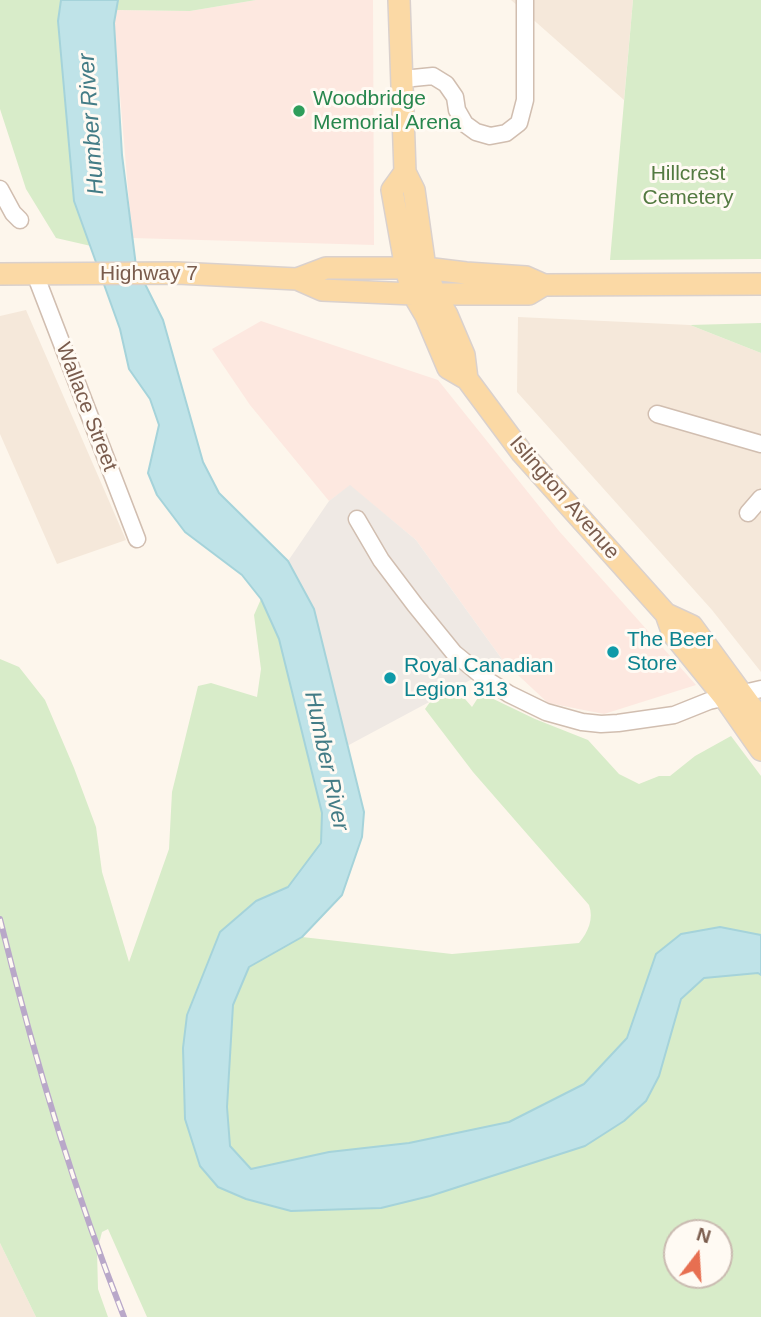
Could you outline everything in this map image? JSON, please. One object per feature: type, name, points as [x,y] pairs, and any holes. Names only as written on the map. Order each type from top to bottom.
[{"type":"main road","name":"Islington Avenue","points":[[399,0],[405,172],[414,190],[413,294],[426,316],[448,368],[467,379],[522,453],[666,614],[673,635],[742,693],[761,720]]},
{"type":"main road","name":"Highway 7","points":[[297,279],[326,268],[415,268],[526,276],[544,285],[761,284]]},
{"type":"main road","name":"Islington Avenue","points":[[415,268],[447,315],[464,355],[467,379]]},
{"type":"main road","name":"Highway 7","points":[[0,274],[177,273],[297,279],[322,290],[413,294],[528,294],[544,285]]},
{"type":"main road","name":"Islington Avenue","points":[[742,693],[761,750]]},
{"type":"street","points":[[402,79],[433,76],[446,85],[455,97],[457,110],[465,124],[476,132],[490,136],[506,133],[519,123],[525,100],[525,0]]},
{"type":"street","points":[[0,190],[20,220]]},
{"type":"street","name":"Wallace Street","points":[[35,274],[137,539]]},
{"type":"street","points":[[657,414],[761,444]]},
{"type":"street","points":[[748,513],[761,498]]},
{"type":"street","points":[[357,519],[381,560],[454,653],[487,680],[546,712],[601,724],[650,720],[742,693]]},
{"type":"shaded area","points":[[256,0],[373,0],[374,245],[132,238],[114,23],[116,10],[190,11]]},
{"type":"shaded area","points":[[511,0],[633,0],[624,100]]},
{"type":"shaded area","points":[[26,310],[126,540],[57,564],[0,434],[0,316]]},
{"type":"shaded area","points":[[518,317],[690,325],[761,353],[761,672],[712,610],[517,392]]},
{"type":"shaded area","points":[[261,321],[438,380],[559,531],[696,685],[604,714],[548,703],[504,662],[416,540],[350,486],[329,501],[250,405],[212,349]]},
{"type":"shaded area","points":[[350,485],[416,540],[504,662],[347,746],[314,609],[288,561],[329,501]]},
{"type":"shaded area","points":[[0,1243],[36,1317],[0,1317]]},
{"type":"green space","points":[[0,0],[61,0],[58,21],[74,201],[91,246],[56,238],[26,189],[0,109]]},
{"type":"green space","points":[[118,0],[256,0],[190,11],[116,10]]},
{"type":"green space","name":"Hillcrest Cemetery","points":[[633,0],[761,0],[761,259],[610,260]]},
{"type":"green space","points":[[761,323],[761,353],[690,325]]},
{"type":"green space","points":[[261,599],[279,639],[322,813],[321,843],[288,887],[256,901],[185,1119],[291,1211],[659,1076],[681,999],[704,978],[758,973],[761,975],[761,1317],[147,1317],[108,1229],[102,1232],[97,1251],[98,1289],[108,1317],[36,1317],[0,1243],[0,659],[19,667],[45,700],[74,768],[96,827],[102,872],[129,962],[169,849],[172,792],[198,686],[211,683],[257,697],[261,669],[254,615]]},
{"type":"green space","points":[[443,684],[452,684],[472,707],[481,693],[588,740],[619,774],[639,784],[659,776],[670,776],[695,756],[731,736],[761,776],[761,935],[720,927],[681,934],[656,954],[627,1038],[584,1084],[509,1122],[409,1143],[329,1152],[251,1169],[230,1146],[227,1107],[233,1005],[249,967],[302,937],[452,954],[579,943],[587,930],[591,915],[589,905],[473,772],[425,709]]},
{"type":"water","name":"Humber River","points":[[61,0],[118,0],[114,23],[122,155],[136,266],[163,320],[203,462],[219,493],[288,561],[314,609],[364,812],[362,837],[342,895],[302,937],[249,967],[233,1005],[227,1107],[230,1146],[251,1169],[329,1152],[409,1143],[509,1122],[584,1084],[627,1038],[656,954],[681,934],[720,927],[761,935],[761,975],[758,973],[704,978],[681,999],[659,1076],[646,1101],[624,1121],[585,1146],[430,1196],[381,1208],[291,1211],[246,1199],[218,1187],[200,1166],[185,1119],[183,1048],[187,1015],[220,932],[256,901],[288,887],[321,843],[322,813],[279,639],[261,599],[242,575],[185,532],[157,495],[148,473],[159,425],[150,399],[129,369],[120,329],[74,201],[58,21]]},
{"type":"railway","points":[[0,919],[55,1120],[124,1317]]},
{"type":"place","name":"Woodbridge Memorial Arena","points":[[299,111]]},
{"type":"place","name":"The Beer Store","points":[[613,652]]},
{"type":"place","name":"Royal Canadian Legion 313","points":[[390,678]]}]
